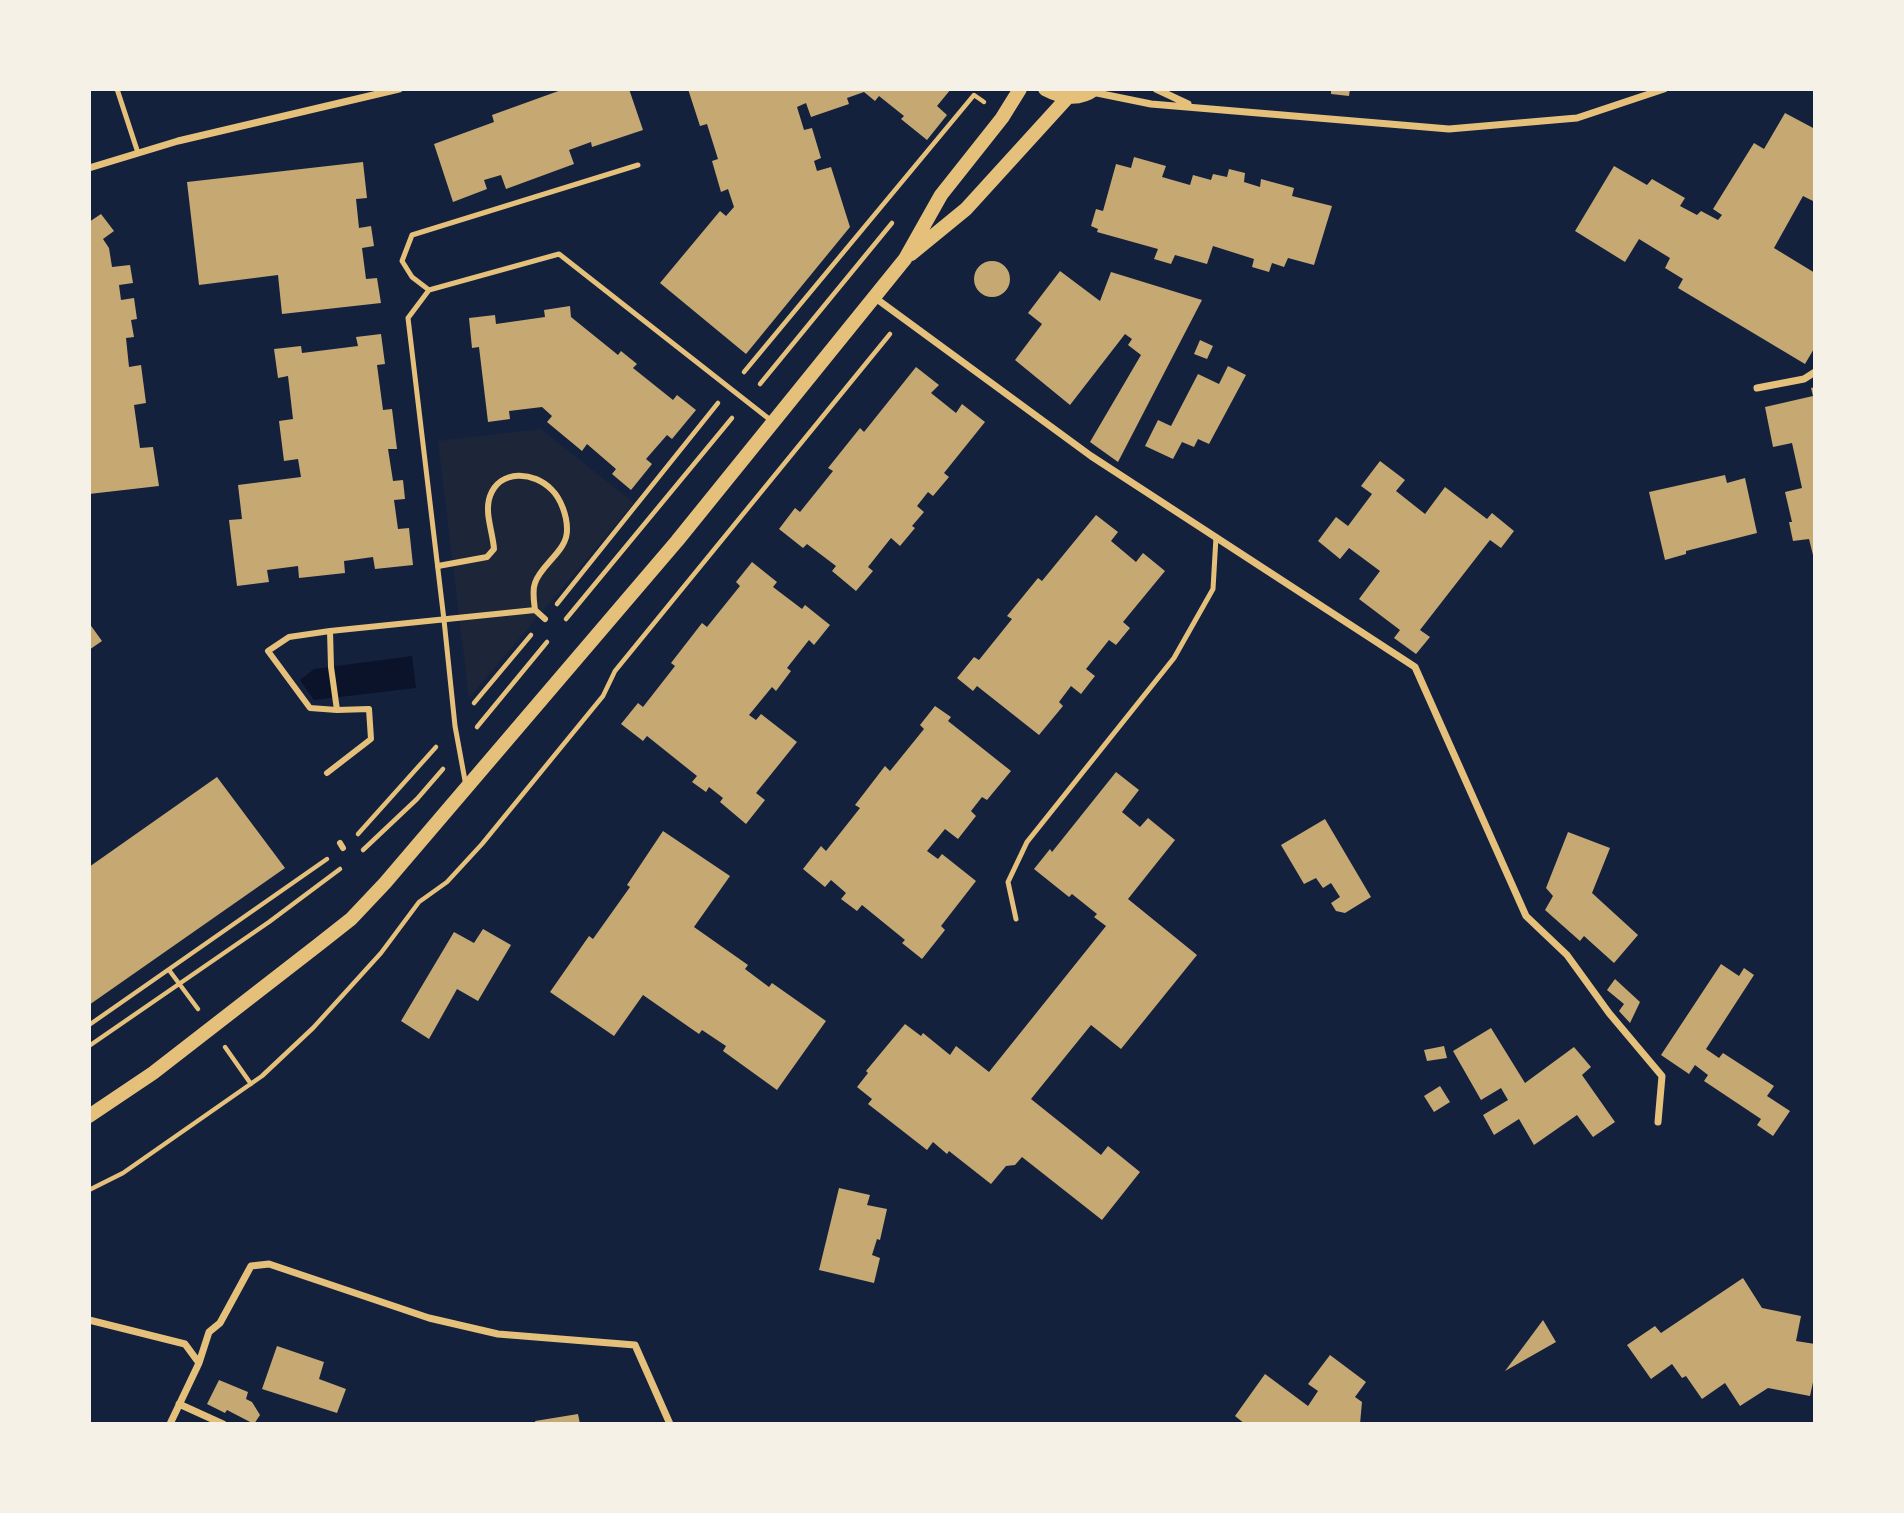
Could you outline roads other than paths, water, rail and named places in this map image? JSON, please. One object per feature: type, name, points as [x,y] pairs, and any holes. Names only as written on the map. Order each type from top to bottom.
[{"type":"main road","points":[[89,1116],[163,1066],[351,919],[385,883],[677,541],[905,259],[941,195],[1002,118],[1020,89]]},
{"type":"main road","points":[[1045,89],[1068,97],[1080,97],[1093,91]]},
{"type":"main road","points":[[905,259],[966,209],[1068,97]]},
{"type":"street","points":[[89,168],[178,141],[399,89]]},
{"type":"street","points":[[1156,89],[1195,108]]},
{"type":"street","points":[[1093,91],[1151,104],[1449,129],[1577,118],[1664,89]]},
{"type":"street","points":[[874,297],[1091,456],[1415,667],[1525,916],[1567,955],[1609,1013],[1662,1076],[1658,1122]]},
{"type":"street","points":[[1757,388],[1804,379],[1815,372]]},
{"type":"street","points":[[438,566],[487,557],[494,549],[488,515],[489,498],[496,486],[506,478],[523,475],[536,480],[550,488],[559,499],[567,529],[565,541],[534,585],[535,610],[545,619]]},
{"type":"street","points":[[327,773],[372,739],[369,709],[310,708],[268,651],[289,637],[535,610]]},
{"type":"street","points":[[330,631],[331,667],[337,710]]},
{"type":"street","points":[[170,1424],[199,1363],[209,1332],[220,1322],[251,1266],[269,1264],[429,1318],[498,1334],[635,1345],[670,1424]]},
{"type":"street","points":[[89,1320],[185,1344],[199,1363]]},
{"type":"street","points":[[179,1404],[223,1424]]},
{"type":"lane","points":[[117,89],[138,153]]},
{"type":"lane","points":[[429,290],[412,277],[402,261],[412,235],[638,165]]},
{"type":"lane","points":[[466,788],[459,749],[408,318],[429,290],[559,254],[773,422]]},
{"type":"lane","points":[[1016,919],[1008,882],[1027,842],[1174,658],[1213,589],[1216,537]]}]
